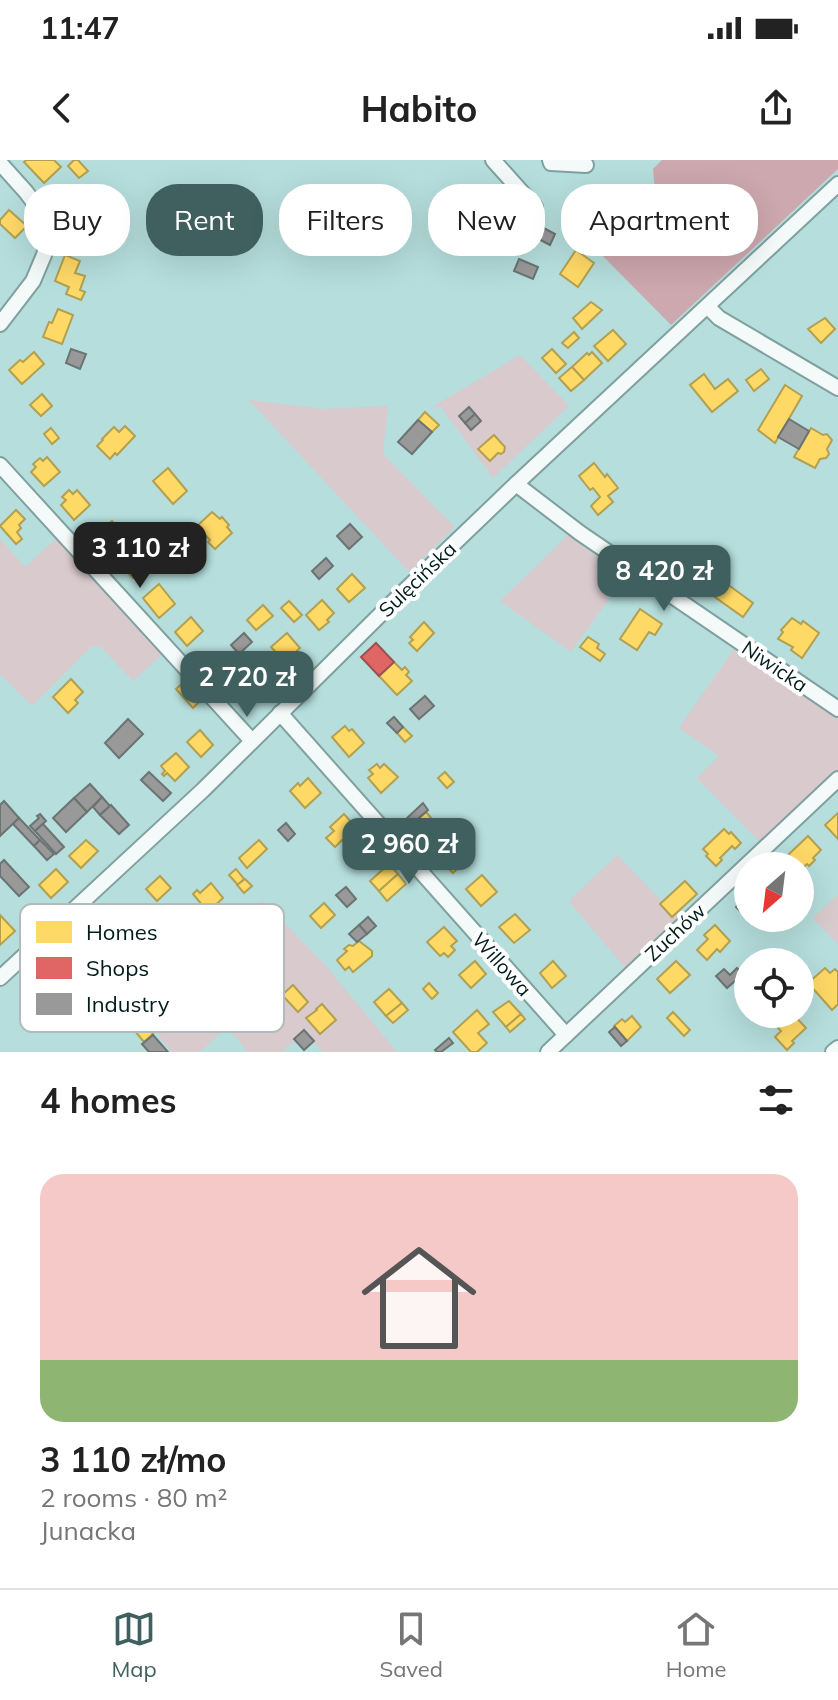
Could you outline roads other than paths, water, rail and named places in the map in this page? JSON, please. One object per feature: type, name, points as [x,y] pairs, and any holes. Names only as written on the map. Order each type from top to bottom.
[{"type":"street","points":[[493,160],[514,184]]},
{"type":"street","points":[[550,160],[551,163],[586,165]]},
{"type":"street","points":[[0,163],[52,227],[33,281],[0,324]]},
{"type":"street","name":"Sulęcińska","points":[[80,904],[516,484],[838,184]]},
{"type":"street","points":[[708,307],[719,318],[838,388]]},
{"type":"street","points":[[0,465],[252,741]]},
{"type":"street","name":"Niwicka","points":[[516,484],[593,542],[838,709]]},
{"type":"street","name":"Willowa","points":[[280,713],[566,1035]]},
{"type":"street","name":"Zuchów","points":[[548,1052],[838,779]]},
{"type":"street","name":"Sulęcińska","points":[[0,978],[20,959]]},
{"type":"street","points":[[833,1052],[838,1048]]}]
